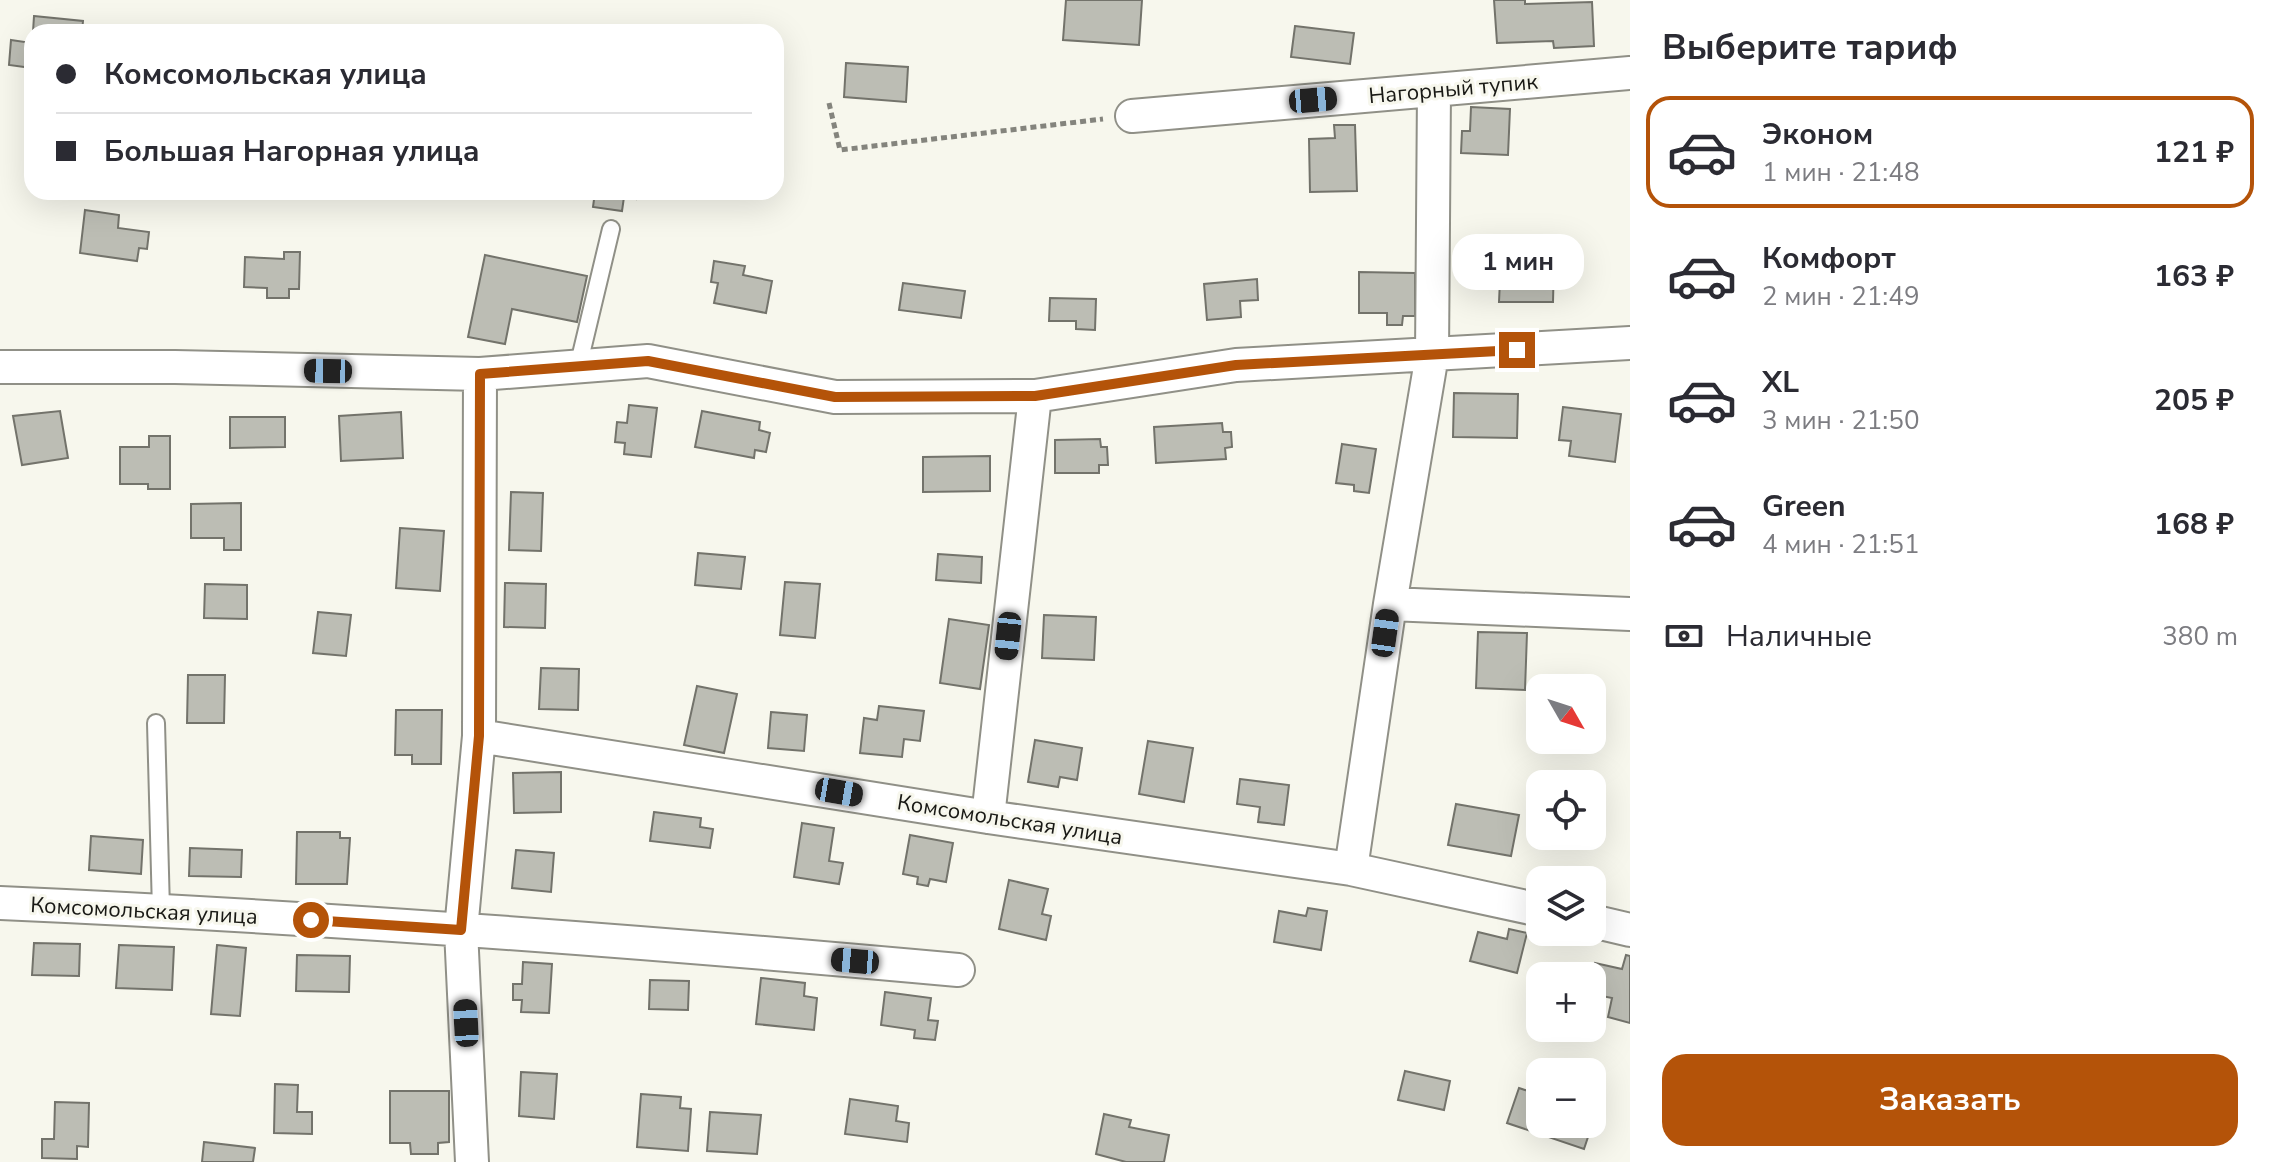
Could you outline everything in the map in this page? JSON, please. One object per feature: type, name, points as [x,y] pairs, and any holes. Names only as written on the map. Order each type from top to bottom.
[{"type":"street","name":"Нагорный тупик","points":[[1132,116],[1630,73]]},
{"type":"street","points":[[1351,869],[1390,604],[1432,355],[1434,90]]},
{"type":"street","points":[[0,367],[175,367],[480,374],[648,361],[835,397],[1035,396],[1236,365],[1630,343]]},
{"type":"street","points":[[472,1162],[461,930],[479,736],[480,374]]},
{"type":"street","points":[[988,817],[1035,396]]},
{"type":"street","points":[[1390,604],[1630,614]]},
{"type":"street","name":"Комсомольская улица","points":[[479,736],[988,817],[1351,869],[1526,907]]},
{"type":"street","name":"Комсомольская улица","points":[[0,903],[161,910],[461,930],[958,970]]},
{"type":"street","points":[[1606,924],[1630,930]]},
{"type":"lane","points":[[578,367],[611,229]]},
{"type":"lane","points":[[156,723],[161,910]]},
{"type":"path","points":[[829,103],[840,150],[1132,116]]},
{"type":"building","points":[[1066,0],[1142,0],[1139,45],[1063,40]]},
{"type":"building","points":[[1494,0],[1525,0],[1525,4],[1592,2],[1594,46],[1554,48],[1553,41],[1497,43]]},
{"type":"building","points":[[34,16],[83,21],[83,24],[34,24]]},
{"type":"building","points":[[1295,26],[1354,33],[1350,64],[1291,57]]},
{"type":"building","points":[[11,40],[24,42],[24,67],[9,65]]},
{"type":"building","points":[[846,63],[908,67],[906,102],[844,97]]},
{"type":"building","points":[[1471,107],[1510,109],[1508,155],[1461,153],[1462,131],[1470,131]]},
{"type":"building","points":[[1334,125],[1355,125],[1357,191],[1310,192],[1309,139],[1335,138]]},
{"type":"building","points":[[594,200],[624,200],[622,211],[593,207]]},
{"type":"building","points":[[85,210],[119,215],[118,228],[149,232],[147,249],[139,248],[137,261],[80,253]]},
{"type":"building","points":[[284,252],[300,252],[299,289],[289,289],[289,298],[267,298],[267,288],[244,287],[245,257],[284,259]]},
{"type":"building","points":[[485,255],[587,276],[577,322],[512,309],[505,344],[468,337]]},
{"type":"building","points":[[1494,259],[1554,259],[1553,302],[1499,302],[1500,280],[1494,280]]},
{"type":"building","points":[[714,261],[745,266],[743,275],[772,281],[766,313],[714,303],[718,283],[711,282]]},
{"type":"building","points":[[1359,272],[1415,273],[1415,316],[1403,316],[1402,325],[1387,325],[1387,313],[1359,313]]},
{"type":"building","points":[[1257,279],[1258,300],[1240,301],[1241,317],[1207,320],[1204,284]]},
{"type":"building","points":[[903,283],[965,291],[961,318],[899,310]]},
{"type":"building","points":[[1050,298],[1096,299],[1095,330],[1076,329],[1076,321],[1049,321]]},
{"type":"building","points":[[1454,393],[1518,394],[1517,438],[1453,437]]},
{"type":"building","points":[[629,405],[657,408],[651,457],[624,454],[625,443],[615,442],[617,422],[627,423]]},
{"type":"building","points":[[1563,407],[1621,414],[1615,462],[1569,456],[1571,441],[1559,440]]},
{"type":"building","points":[[60,411],[68,458],[22,465],[13,416]]},
{"type":"building","points":[[702,411],[760,422],[759,430],[770,433],[766,452],[755,450],[754,458],[695,447]]},
{"type":"building","points":[[401,412],[403,458],[341,461],[339,416]]},
{"type":"building","points":[[230,417],[285,417],[285,447],[230,448]]},
{"type":"building","points":[[1222,423],[1223,432],[1231,432],[1232,447],[1225,448],[1226,459],[1156,463],[1154,427]]},
{"type":"building","points":[[149,436],[170,436],[170,489],[148,489],[148,484],[120,484],[120,447],[149,447]]},
{"type":"building","points":[[1100,439],[1101,447],[1107,447],[1108,465],[1099,465],[1099,473],[1055,473],[1055,440]]},
{"type":"building","points":[[1342,444],[1376,449],[1369,493],[1354,491],[1354,485],[1336,483]]},
{"type":"building","points":[[990,456],[990,491],[923,492],[923,457]]},
{"type":"building","points":[[511,492],[543,493],[541,551],[509,550]]},
{"type":"building","points":[[241,503],[241,550],[224,550],[224,538],[191,538],[191,504]]},
{"type":"building","points":[[400,528],[444,531],[440,591],[396,588]]},
{"type":"building","points":[[698,553],[745,557],[741,589],[695,585]]},
{"type":"building","points":[[938,554],[982,557],[981,583],[936,580]]},
{"type":"building","points":[[785,582],[820,584],[815,638],[780,635]]},
{"type":"building","points":[[505,583],[546,584],[545,628],[504,627]]},
{"type":"building","points":[[205,584],[247,585],[247,619],[204,618]]},
{"type":"building","points":[[318,612],[351,615],[346,656],[313,653]]},
{"type":"building","points":[[1044,615],[1096,617],[1094,660],[1042,658]]},
{"type":"building","points":[[949,619],[989,625],[980,689],[940,683]]},
{"type":"building","points":[[1478,632],[1527,633],[1525,690],[1476,688]]},
{"type":"building","points":[[541,668],[579,669],[578,710],[539,709]]},
{"type":"building","points":[[188,675],[225,675],[224,723],[187,723]]},
{"type":"building","points":[[697,686],[737,694],[724,753],[684,745]]},
{"type":"building","points":[[879,706],[924,711],[920,741],[904,739],[902,757],[860,753],[864,718],[877,720]]},
{"type":"building","points":[[396,710],[442,710],[441,764],[412,764],[412,755],[395,755]]},
{"type":"building","points":[[771,712],[807,715],[804,751],[768,748]]},
{"type":"building","points":[[1035,740],[1082,748],[1077,780],[1060,777],[1058,787],[1028,782]]},
{"type":"building","points":[[1148,741],[1193,748],[1184,802],[1139,794]]},
{"type":"building","points":[[561,772],[561,812],[514,813],[513,773]]},
{"type":"building","points":[[1240,779],[1289,785],[1284,825],[1258,822],[1260,807],[1237,804]]},
{"type":"building","points":[[1456,804],[1519,815],[1511,856],[1448,845]]},
{"type":"building","points":[[654,812],[701,818],[700,827],[713,829],[710,848],[650,841]]},
{"type":"building","points":[[802,823],[834,828],[829,861],[843,863],[839,884],[794,877]]},
{"type":"building","points":[[297,832],[340,832],[340,838],[350,838],[347,884],[296,884]]},
{"type":"building","points":[[910,835],[953,843],[946,882],[930,879],[928,886],[917,884],[918,877],[903,874]]},
{"type":"building","points":[[91,836],[143,840],[141,874],[89,870]]},
{"type":"building","points":[[190,848],[242,850],[241,877],[189,876]]},
{"type":"building","points":[[516,850],[554,853],[551,892],[512,888]]},
{"type":"building","points":[[1009,880],[1048,889],[1042,914],[1051,916],[1046,940],[999,929]]},
{"type":"building","points":[[1308,908],[1327,911],[1321,950],[1274,942],[1279,911],[1306,916]]},
{"type":"building","points":[[1509,929],[1526,933],[1517,973],[1470,961],[1478,932],[1507,939]]},
{"type":"building","points":[[34,943],[80,944],[79,976],[32,975]]},
{"type":"building","points":[[119,945],[174,947],[172,990],[116,988]]},
{"type":"building","points":[[217,945],[246,948],[240,1016],[211,1014]]},
{"type":"building","points":[[297,955],[350,956],[349,992],[296,991]]},
{"type":"building","points":[[1626,955],[1630,956],[1630,1023],[1608,1017],[1612,998],[1606,997],[1606,965],[1622,969]]},
{"type":"building","points":[[523,962],[552,964],[549,1013],[521,1012],[522,1000],[513,1000],[513,984],[522,984]]},
{"type":"building","points":[[761,978],[805,983],[804,996],[817,998],[814,1030],[756,1024]]},
{"type":"building","points":[[650,980],[689,981],[688,1010],[649,1009]]},
{"type":"building","points":[[885,992],[931,998],[928,1020],[938,1021],[935,1040],[914,1038],[915,1030],[881,1025]]},
{"type":"building","points":[[1405,1071],[1450,1081],[1444,1110],[1398,1100]]},
{"type":"building","points":[[521,1072],[557,1074],[554,1119],[519,1116]]},
{"type":"building","points":[[275,1084],[298,1085],[297,1112],[312,1112],[312,1134],[274,1133]]},
{"type":"building","points":[[1519,1088],[1526,1090],[1526,1129],[1507,1123]]},
{"type":"building","points":[[390,1091],[449,1091],[449,1142],[438,1143],[438,1154],[411,1154],[410,1143],[390,1143]]},
{"type":"building","points":[[641,1094],[681,1097],[680,1108],[691,1109],[688,1151],[637,1147]]},
{"type":"building","points":[[850,1099],[898,1106],[896,1121],[909,1123],[907,1142],[845,1134]]},
{"type":"building","points":[[55,1102],[89,1103],[88,1147],[77,1146],[77,1159],[42,1158],[42,1139],[54,1139]]},
{"type":"building","points":[[710,1112],[761,1115],[757,1154],[707,1151]]},
{"type":"building","points":[[1104,1114],[1131,1120],[1129,1127],[1169,1135],[1164,1162],[1126,1162],[1096,1154]]},
{"type":"building","points":[[1551,1138],[1588,1138],[1584,1149]]},
{"type":"building","points":[[204,1142],[255,1148],[253,1162],[202,1162]]},
{"type":"route","points":[[311,920],[461,930],[479,736],[480,374],[648,361],[835,397],[1035,396],[1236,365],[1517,350]]}]
